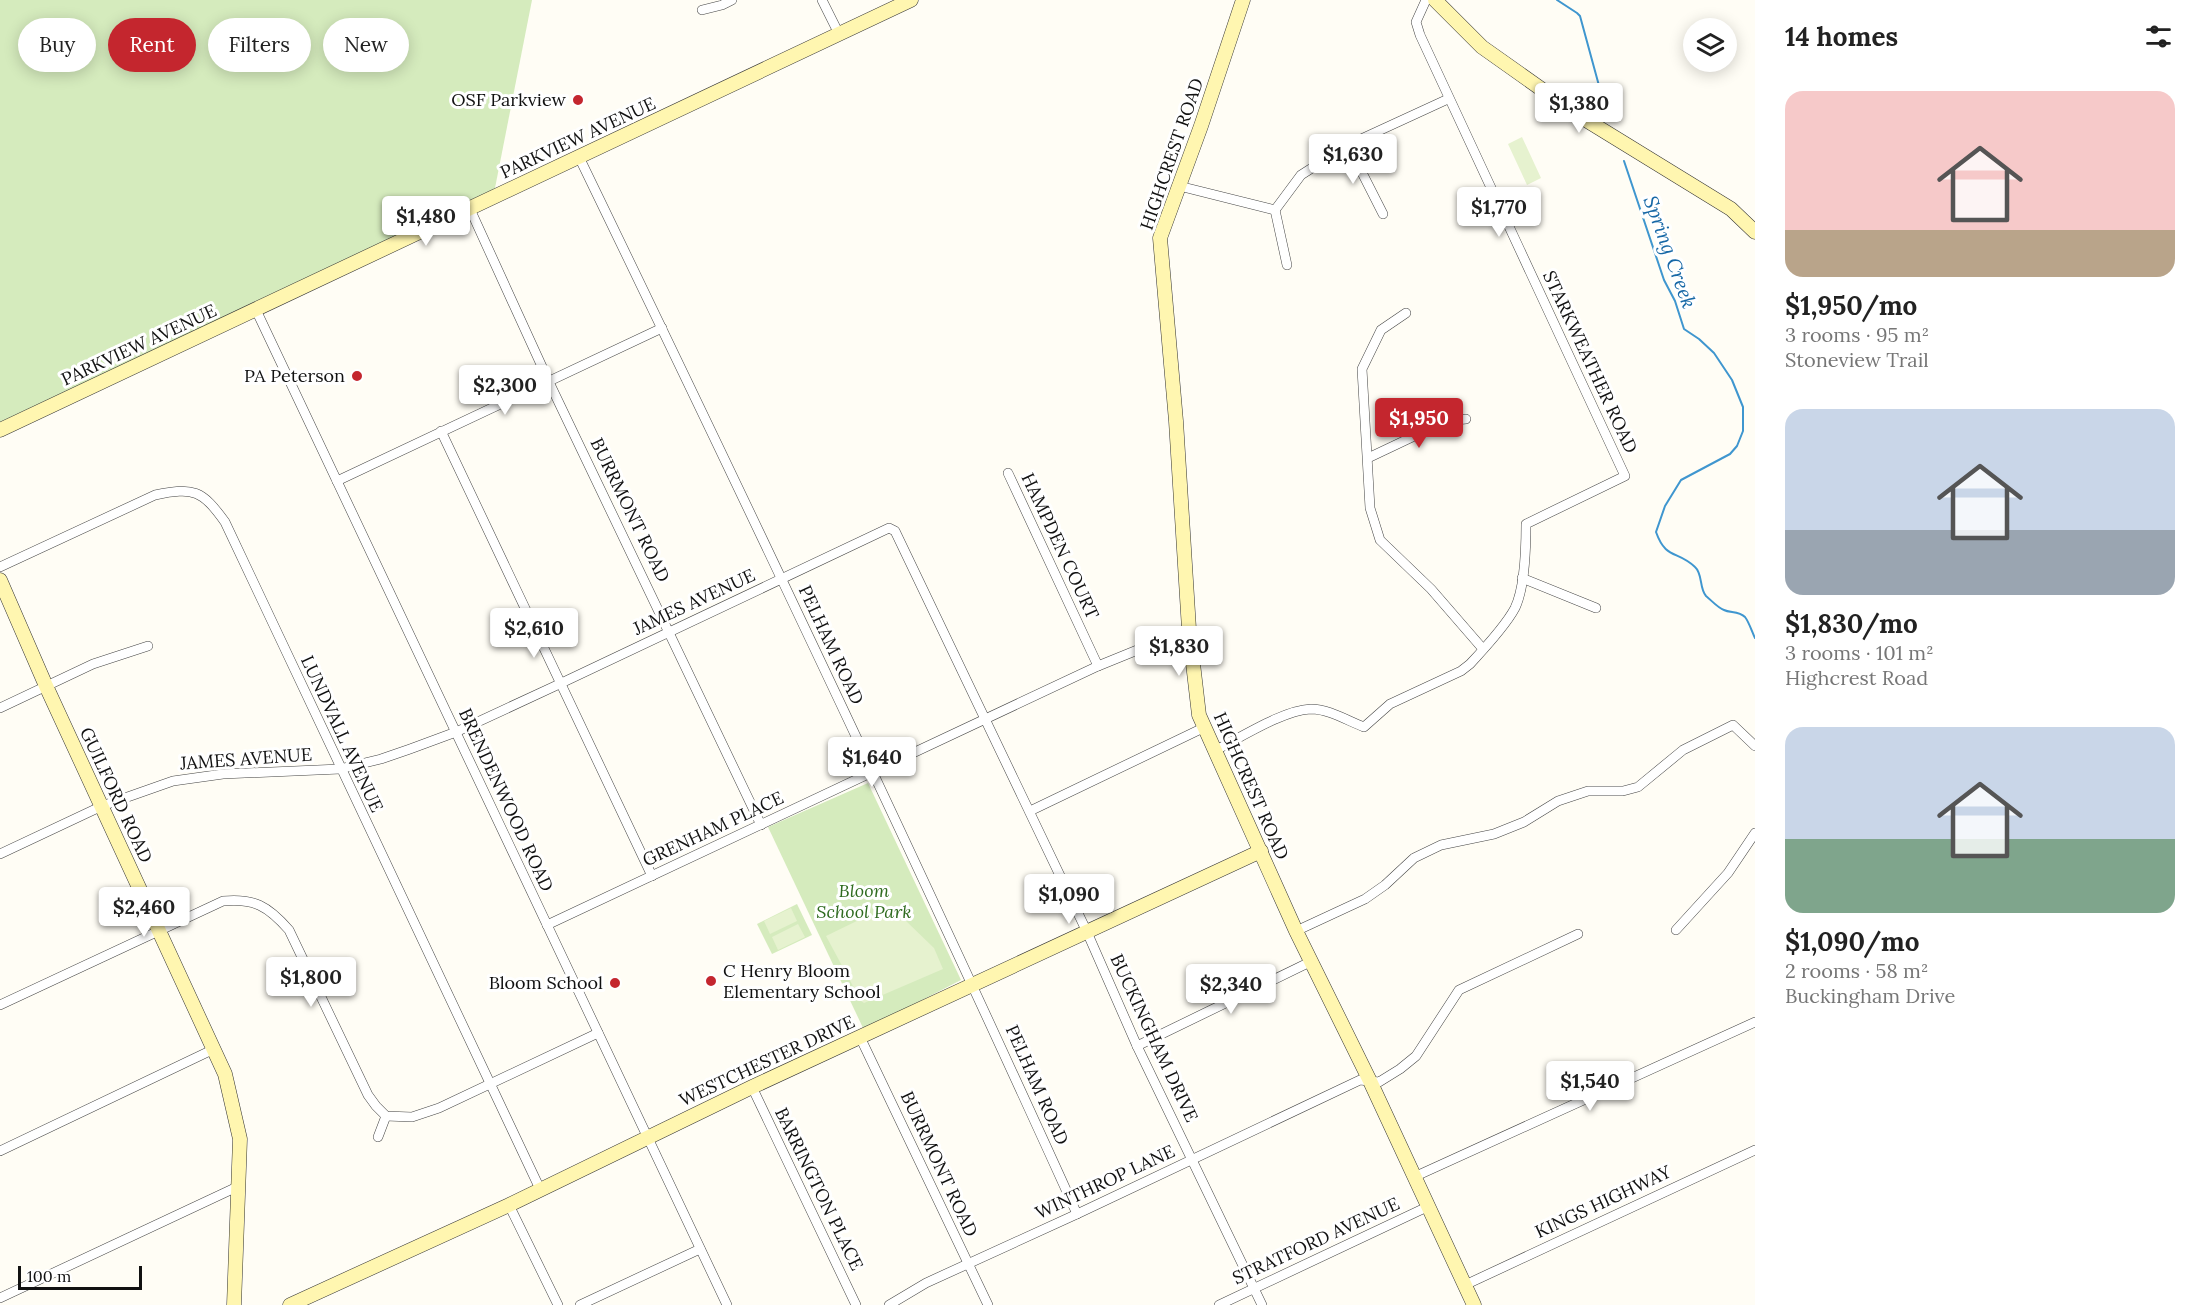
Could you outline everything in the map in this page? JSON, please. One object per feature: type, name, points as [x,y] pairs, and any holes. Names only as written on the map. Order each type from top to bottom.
[{"type":"street","points":[[702,10],[732,0]]},
{"type":"street","points":[[822,0],[839,34]]},
{"type":"street","name":"PARKVIEW AVENUE","points":[[0,430],[911,0]]},
{"type":"street","name":"HIGHCREST ROAD","points":[[1243,0],[1160,238],[1176,422],[1189,629],[1199,716],[1296,931],[1370,1081],[1474,1305]]},
{"type":"street","name":"STARKWEATHER ROAD","points":[[1426,0],[1416,22],[1420,35],[1625,476],[1526,524],[1526,551],[1522,578]]},
{"type":"street","points":[[1436,0],[1482,47],[1578,115],[1731,209],[1755,232]]},
{"type":"street","points":[[1287,265],[1275,210],[1301,175],[1347,145],[1448,99]]},
{"type":"street","points":[[1347,145],[1383,214]]},
{"type":"street","name":"PELHAM ROAD","points":[[579,157],[973,984],[1077,1214]]},
{"type":"street","points":[[1179,186],[1275,210]]},
{"type":"street","name":"BURRMONT ROAD","points":[[470,209],[549,382],[761,825]]},
{"type":"street","name":"BRENDENWOOD ROAD","points":[[256,310],[727,1305]]},
{"type":"street","points":[[1406,313],[1381,330],[1362,369],[1370,508],[1380,540],[1431,589],[1483,649]]},
{"type":"street","points":[[337,481],[662,328]]},
{"type":"street","points":[[1368,458],[1446,421],[1466,419]]},
{"type":"street","points":[[441,431],[652,876]]},
{"type":"street","name":"HAMPDEN COURT","points":[[1008,473],[1098,666]]},
{"type":"street","name":"LUNDVALL AVENUE","points":[[0,567],[155,495],[178,490],[198,493],[211,503],[225,522],[540,1189]]},
{"type":"street","name":"JAMES AVENUE","points":[[0,854],[102,806],[173,781],[223,774],[340,769],[381,759],[456,732],[889,528]]},
{"type":"street","name":"BUCKINGHAM DRIVE","points":[[889,528],[895,531],[1030,811],[1137,1046],[1262,1305]]},
{"type":"street","points":[[1214,751],[1289,713],[1313,709],[1364,727],[1390,704],[1461,671],[1470,664],[1515,608],[1522,578],[1596,608]]},
{"type":"street","name":"GUILFORD ROAD","points":[[0,580],[46,686],[214,1049],[231,1097],[240,1139],[234,1305]]},
{"type":"street","name":"GRENHAM PLACE","points":[[547,925],[1098,666],[1189,629]]},
{"type":"street","points":[[0,708],[93,664],[148,645]]},
{"type":"street","points":[[1296,931],[1365,899],[1386,885],[1414,858],[1441,845],[1494,834],[1524,822],[1558,801],[1588,791],[1623,791],[1638,787],[1683,750],[1733,725],[1755,746]]},
{"type":"street","points":[[1030,811],[1203,728]]},
{"type":"street","points":[[1676,930],[1728,873],[1755,833]]},
{"type":"street","name":"WESTCHESTER DRIVE","points":[[290,1305],[509,1205],[860,1037],[1261,851]]},
{"type":"street","points":[[0,1005],[223,901],[241,899],[259,904],[275,914],[289,930],[368,1095],[386,1116],[401,1118],[440,1108],[598,1033]]},
{"type":"street","name":"WINTHROP LANE","points":[[889,1305],[920,1286],[968,1263],[1360,1080],[1379,1082],[1416,1056],[1459,990],[1578,934]]},
{"type":"street","points":[[1137,1046],[1312,961]]},
{"type":"street","points":[[1414,1177],[1755,1022]]},
{"type":"street","name":"BURRMONT ROAD","points":[[860,1037],[988,1305]]},
{"type":"street","points":[[0,1151],[214,1049]]},
{"type":"street","name":"BARRINGTON PLACE","points":[[752,1088],[856,1305]]},
{"type":"street","points":[[378,1137],[386,1116]]},
{"type":"street","name":"KINGS HIGHWAY","points":[[1465,1285],[1755,1150]]},
{"type":"street","points":[[0,1298],[239,1186]]},
{"type":"street","points":[[509,1205],[558,1305]]},
{"type":"street","name":"STRATFORD AVENUE","points":[[1219,1305],[1427,1207]]},
{"type":"street","points":[[580,1305],[700,1249]]},
{"type":"green space","points":[[0,0],[532,0],[495,188],[469,207],[0,429]]},
{"type":"green space","points":[[1522,137],[1541,178],[1527,185],[1508,144]]},
{"type":"green space","name":"Bloom School Park","points":[[868,783],[961,980],[864,1030],[768,827]]},
{"type":"green space","points":[[797,904],[812,935],[772,954],[757,924]]},
{"type":"green space","points":[[791,908],[797,921],[770,934],[764,921]]},
{"type":"green space","points":[[884,917],[905,920],[934,948],[943,969],[864,1003],[826,936],[863,918]]},
{"type":"green space","points":[[798,924],[805,937],[778,950],[772,937]]},
{"type":"waterway","name":"Spring Creek","points":[[1557,0],[1580,16],[1601,93],[1612,118]]},
{"type":"waterway","name":"Spring Creek","points":[[1624,161],[1664,280],[1675,301],[1684,329],[1714,353],[1732,380],[1743,407],[1743,431],[1737,446],[1730,454],[1681,480],[1665,506],[1656,532],[1668,551],[1695,567],[1706,596],[1722,609],[1745,617],[1755,638]]},
{"type":"place","name":"OSF Parkview","points":[[578,100]]},
{"type":"place","name":"PA Peterson","points":[[357,376]]},
{"type":"place","name":"C Henry Bloom Elementary School","points":[[711,981]]},
{"type":"place","name":"Bloom School","points":[[615,983]]}]
